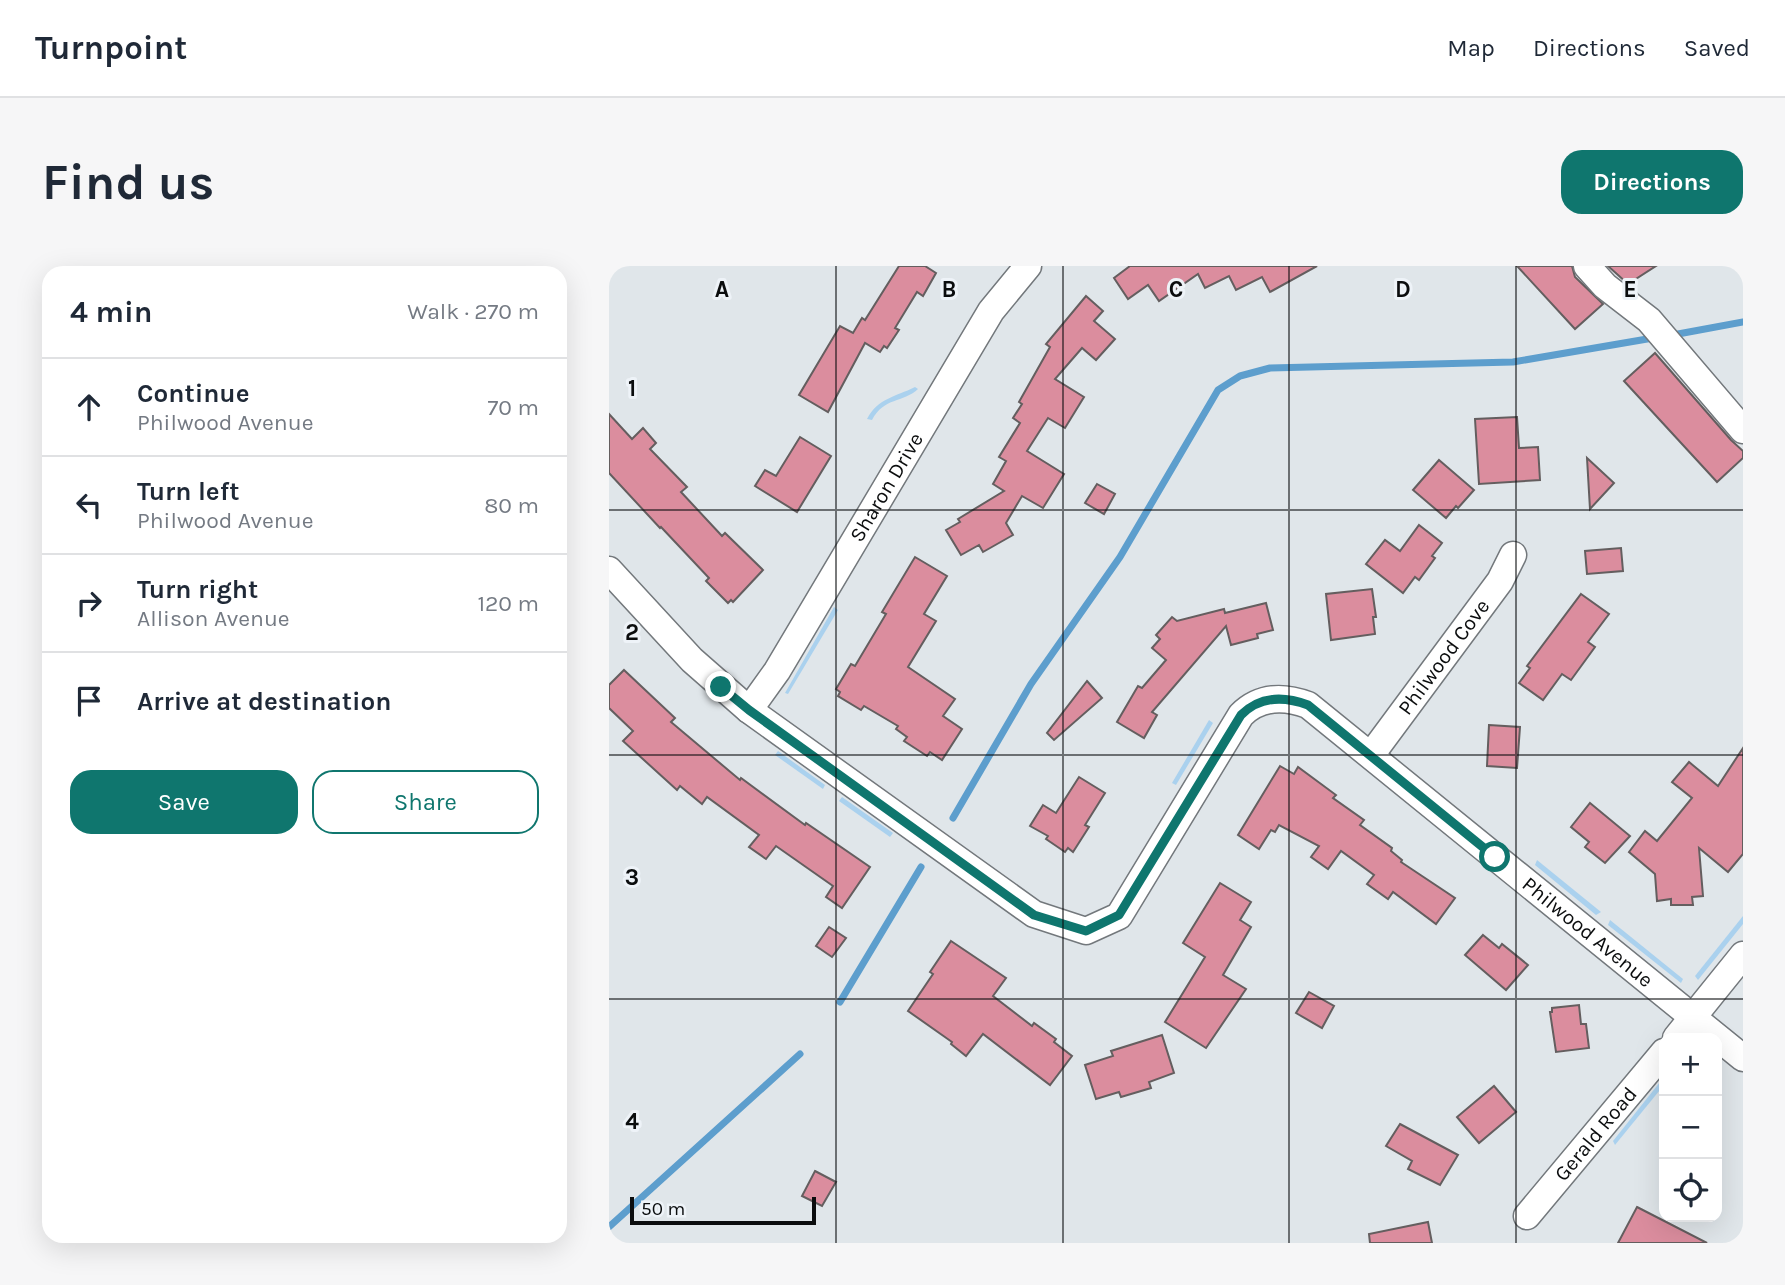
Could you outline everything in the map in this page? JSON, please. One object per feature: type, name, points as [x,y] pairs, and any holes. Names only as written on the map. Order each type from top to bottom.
[{"type":"street","name":"Sharon Drive","points":[[749,710],[777,671],[991,311],[1028,266]]},
{"type":"street","points":[[1587,266],[1605,286],[1649,320],[1743,430]]},
{"type":"street","name":"Philwood Cove","points":[[1371,755],[1500,581],[1513,555]]},
{"type":"street","points":[[609,570],[692,660],[749,710]]},
{"type":"street","name":"Philwood Avenue","points":[[749,710],[1034,915],[1086,931],[1119,915],[1231,728],[1249,706],[1277,698],[1292,699],[1308,705],[1371,755],[1743,1058]]},
{"type":"street","points":[[1680,1033],[1743,955]]},
{"type":"street","name":"Gerald Road","points":[[1527,1216],[1659,1058]]},
{"type":"shaded area","points":[[915,387],[918,389],[882,407],[872,420],[867,419],[882,402]]},
{"type":"shaded area","points":[[834,607],[838,610],[788,694],[785,693]]},
{"type":"shaded area","points":[[1209,720],[1213,723],[1176,785],[1172,783]]},
{"type":"shaded area","points":[[778,751],[825,785],[823,789],[775,755]]},
{"type":"shaded area","points":[[842,797],[893,833],[890,837],[839,801]]},
{"type":"shaded area","points":[[1537,860],[1601,912],[1596,915],[1535,865]]},
{"type":"shaded area","points":[[1743,916],[1743,924],[1698,980],[1695,976]]},
{"type":"shaded area","points":[[1610,920],[1683,979],[1681,983],[1608,925]]},
{"type":"shaded area","points":[[1659,1083],[1659,1091],[1615,1145],[1613,1141]]},
{"type":"building","points":[[899,266],[925,266],[936,273],[923,296],[917,292],[895,328],[899,330],[887,348],[884,346],[880,352],[865,343],[828,412],[799,395],[840,326],[853,333],[862,318],[865,320]]},
{"type":"building","points":[[1130,266],[1317,266],[1270,292],[1262,277],[1236,290],[1229,276],[1205,288],[1198,274],[1159,301],[1148,285],[1128,299],[1114,278]]},
{"type":"building","points":[[1517,266],[1572,266],[1575,277],[1603,304],[1575,329]]},
{"type":"building","points":[[1608,266],[1656,266],[1628,284]]},
{"type":"building","points":[[1086,296],[1103,311],[1094,321],[1115,339],[1096,360],[1082,348],[1055,379],[1084,397],[1065,428],[1048,418],[1027,451],[1064,474],[1043,508],[1022,496],[1006,523],[1013,535],[983,552],[979,545],[961,555],[946,530],[960,522],[958,519],[1004,491],[993,484],[1006,461],[999,457],[1020,423],[1013,418],[1022,404],[1019,402],[1050,347],[1046,344]]},
{"type":"building","points":[[1655,353],[1743,451],[1743,458],[1717,482],[1624,381]]},
{"type":"building","points":[[609,414],[632,439],[643,428],[656,443],[650,449],[687,487],[681,492],[722,536],[725,533],[763,570],[733,602],[731,600],[728,603],[706,581],[709,578],[609,473]]},
{"type":"building","points":[[1517,417],[1519,448],[1538,447],[1540,480],[1479,484],[1475,419]]},
{"type":"building","points":[[800,437],[831,456],[797,512],[755,486],[765,470],[776,476]]},
{"type":"building","points":[[1587,458],[1614,483],[1590,509]]},
{"type":"building","points":[[1439,460],[1474,490],[1446,518],[1413,490]]},
{"type":"building","points":[[1097,484],[1115,494],[1104,514],[1085,503]]},
{"type":"building","points":[[1419,525],[1442,543],[1419,580],[1415,577],[1403,593],[1366,564],[1385,540],[1400,551]]},
{"type":"building","points":[[1621,548],[1623,571],[1587,574],[1585,551]]},
{"type":"building","points":[[915,557],[947,576],[924,614],[936,621],[908,667],[955,699],[943,716],[962,729],[942,760],[930,752],[927,756],[904,741],[907,737],[896,729],[898,726],[864,706],[861,710],[838,696],[840,692],[836,689],[851,664],[855,666],[886,614],[882,612]]},
{"type":"building","points":[[1372,589],[1376,617],[1373,617],[1375,634],[1331,640],[1326,594]]},
{"type":"building","points":[[1581,594],[1609,614],[1588,642],[1595,647],[1571,680],[1562,674],[1543,700],[1519,683],[1530,668],[1527,666]]},
{"type":"building","points":[[1266,603],[1273,630],[1257,634],[1258,638],[1231,645],[1226,626],[1152,712],[1157,715],[1144,738],[1117,722],[1138,686],[1142,688],[1166,660],[1152,648],[1160,639],[1156,635],[1172,617],[1177,621],[1224,609],[1225,613]]},
{"type":"building","points":[[624,670],[675,718],[671,722],[740,780],[741,778],[805,825],[806,823],[870,867],[842,908],[826,897],[833,886],[776,846],[766,859],[749,847],[759,835],[707,797],[702,804],[680,786],[677,790],[623,741],[633,731],[609,708],[609,685]]},
{"type":"building","points":[[1087,681],[1102,698],[1054,740],[1047,733]]},
{"type":"building","points":[[1489,725],[1520,727],[1517,768],[1487,766]]},
{"type":"building","points":[[1743,748],[1743,854],[1728,872],[1699,848],[1703,896],[1692,897],[1693,905],[1671,905],[1671,899],[1657,901],[1655,874],[1629,852],[1645,831],[1657,841],[1692,798],[1672,782],[1689,762],[1718,786]]},
{"type":"building","points":[[1280,766],[1294,774],[1298,767],[1336,795],[1333,798],[1364,820],[1360,825],[1392,848],[1391,851],[1401,862],[1455,898],[1436,924],[1393,892],[1388,899],[1367,884],[1374,875],[1341,851],[1328,869],[1311,857],[1319,846],[1279,825],[1275,832],[1271,830],[1259,849],[1238,835]]},
{"type":"building","points":[[1079,777],[1105,793],[1085,825],[1089,827],[1073,852],[1068,848],[1065,852],[1046,839],[1048,836],[1030,826],[1043,805],[1056,813]]},
{"type":"building","points":[[1590,803],[1630,836],[1605,863],[1585,847],[1589,842],[1571,827]]},
{"type":"building","points":[[1220,883],[1251,902],[1240,920],[1251,927],[1223,975],[1246,989],[1206,1048],[1165,1022],[1205,957],[1183,943]]},
{"type":"building","points":[[829,927],[846,938],[832,957],[816,946]]},
{"type":"building","points":[[1483,935],[1499,948],[1502,944],[1528,965],[1506,990],[1465,955]]},
{"type":"building","points":[[951,941],[1006,978],[993,996],[1032,1026],[1034,1023],[1056,1039],[1054,1042],[1072,1056],[1050,1085],[983,1034],[966,1056],[951,1044],[952,1042],[908,1011]]},
{"type":"building","points":[[1309,992],[1334,1006],[1322,1028],[1296,1013]]},
{"type":"building","points":[[1579,1005],[1581,1024],[1586,1024],[1589,1048],[1556,1052],[1550,1012],[1552,1008]]},
{"type":"building","points":[[1162,1035],[1174,1073],[1149,1082],[1151,1088],[1121,1097],[1119,1092],[1096,1099],[1085,1065],[1113,1056],[1111,1051]]},
{"type":"building","points":[[1494,1086],[1516,1112],[1479,1143],[1457,1117]]},
{"type":"building","points":[[1400,1124],[1458,1155],[1440,1185],[1408,1169],[1412,1161],[1386,1146]]},
{"type":"building","points":[[815,1171],[836,1182],[822,1206],[802,1196]]},
{"type":"building","points":[[1637,1207],[1659,1218],[1659,1222],[1666,1222],[1707,1243],[1618,1243]]},
{"type":"building","points":[[1428,1222],[1432,1243],[1370,1243],[1369,1234]]},
{"type":"waterway","points":[[1678,334],[1743,322]]},
{"type":"waterway","points":[[953,818],[1031,684],[1120,557],[1218,390],[1240,376],[1270,368],[1513,362],[1653,338]]},
{"type":"waterway","points":[[840,1002],[921,867]]},
{"type":"waterway","points":[[609,1227],[800,1054]]},
{"type":"route","points":[[721,687],[749,710],[1034,915],[1086,931],[1119,915],[1241,715],[1249,706],[1277,698],[1292,699],[1308,705],[1495,857]]}]
